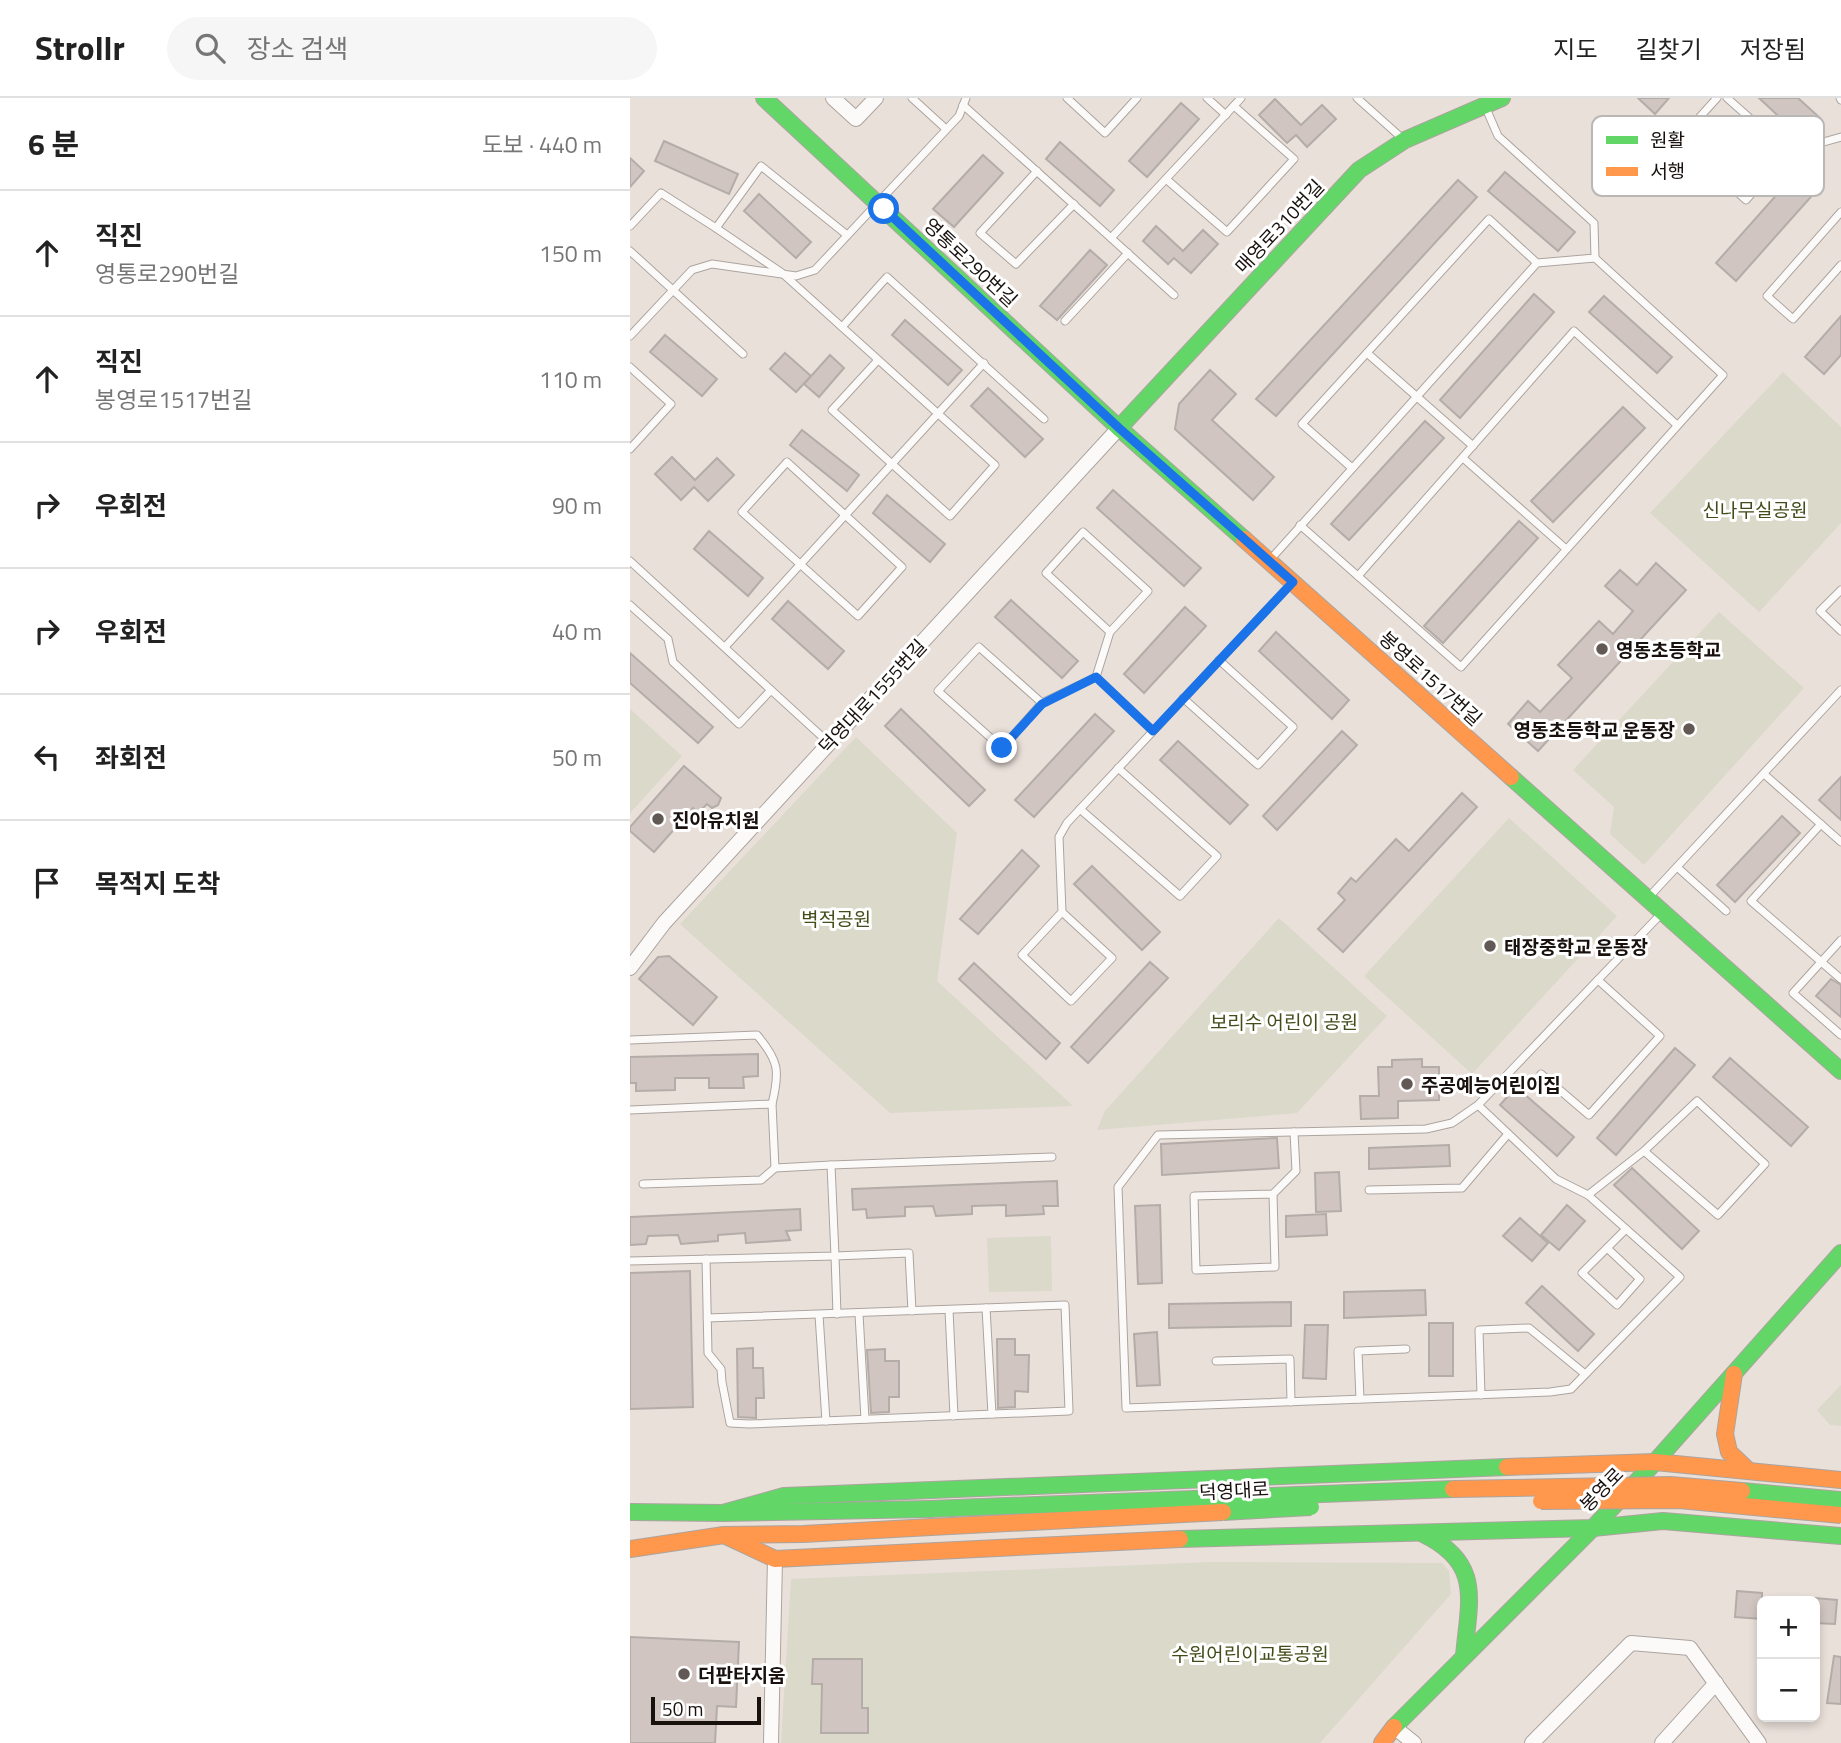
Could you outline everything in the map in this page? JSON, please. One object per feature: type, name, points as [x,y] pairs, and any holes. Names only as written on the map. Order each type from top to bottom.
[{"type":"main road","name":"영통로290번길","points":[[764,98],[1119,428]]},
{"type":"main road","name":"매영로310번길","points":[[1119,428],[1359,170],[1405,140],[1502,98]]},
{"type":"main road","name":"봉영로1517번길","points":[[1119,428],[1841,1071]]},
{"type":"main road","name":"봉영로","points":[[1382,1743],[1394,1727],[1593,1528],[1655,1462],[1841,1253]]},
{"type":"main road","points":[[1734,1374],[1725,1434],[1729,1452],[1749,1471]]},
{"type":"main road","points":[[723,1513],[783,1496],[1655,1462],[1841,1480]]},
{"type":"main road","name":"덕영대로","points":[[630,1512],[929,1509],[1441,1489],[1670,1485],[1841,1500]]},
{"type":"main road","name":"덕영대로","points":[[630,1549],[724,1535],[803,1534],[1442,1501],[1679,1500],[1841,1515]]},
{"type":"main road","points":[[724,1535],[775,1559],[1192,1538],[1593,1528],[1663,1521],[1841,1536]]},
{"type":"main road","points":[[1422,1534],[1448,1548],[1463,1566],[1469,1589],[1464,1656]]},
{"type":"street","points":[[833,98],[856,119],[876,98]]},
{"type":"street","name":"덕영대로1555번길","points":[[630,968],[664,923],[1119,428]]},
{"type":"street","points":[[771,1743],[775,1559]]},
{"type":"street","points":[[1532,1743],[1631,1643],[1690,1648],[1759,1743]]},
{"type":"street","points":[[1662,1743],[1716,1684]]},
{"type":"street","points":[[1394,1727],[1414,1743]]},
{"type":"lane","points":[[912,98],[946,129]]},
{"type":"lane","points":[[1067,98],[1105,133],[1137,98]]},
{"type":"lane","points":[[1207,98],[1226,115]]},
{"type":"lane","points":[[1111,238],[1241,98]]},
{"type":"lane","points":[[1357,98],[1405,140]]},
{"type":"lane","points":[[1700,116],[1717,98]]},
{"type":"lane","points":[[1727,98],[1747,116]]},
{"type":"lane","points":[[630,336],[692,270],[712,264],[796,276],[815,270],[958,116],[964,101],[1037,172],[1174,295]]},
{"type":"lane","points":[[1166,179],[1227,232],[1294,159],[1234,106]]},
{"type":"lane","points":[[1300,525],[1461,667],[1564,548],[1723,375],[1595,258],[1594,223],[1498,136],[1484,106]]},
{"type":"lane","points":[[1824,142],[1841,137]]},
{"type":"lane","points":[[716,228],[761,166],[847,235]]},
{"type":"lane","points":[[1037,172],[980,233],[1016,264],[1074,204]]},
{"type":"lane","points":[[630,226],[660,193],[782,273],[842,327],[995,466],[950,516],[832,410],[878,360]]},
{"type":"lane","points":[[1841,212],[1767,296],[1793,319],[1841,265]]},
{"type":"lane","points":[[1352,468],[1302,424],[1489,219],[1537,263]]},
{"type":"lane","points":[[630,251],[743,354]]},
{"type":"lane","points":[[1065,321],[1128,253]]},
{"type":"lane","points":[[1269,561],[1537,263],[1595,258]]},
{"type":"lane","points":[[842,327],[887,277],[1044,419]]},
{"type":"lane","points":[[1358,576],[1574,331],[1677,425]]},
{"type":"lane","points":[[1367,353],[1473,446]]},
{"type":"lane","points":[[725,648],[983,363]]},
{"type":"lane","points":[[630,367],[671,404],[630,449]]},
{"type":"lane","points":[[1462,458],[1564,548]]},
{"type":"lane","points":[[787,463],[902,566],[858,616],[801,564],[742,512],[787,463]]},
{"type":"lane","points":[[1042,704],[979,647],[939,691],[1002,748],[1042,704],[1096,677],[1110,632],[1148,591],[1083,532],[1046,573],[1110,632]]},
{"type":"lane","points":[[630,561],[829,743]]},
{"type":"lane","points":[[1062,912],[1022,955],[1071,1001],[1112,958],[1062,912],[1059,836],[1067,823],[1293,582]]},
{"type":"lane","points":[[1841,590],[1820,611],[1841,631]]},
{"type":"lane","points":[[630,605],[668,639],[673,662],[739,724],[771,690]]},
{"type":"lane","points":[[1184,698],[1258,765],[1293,727],[1219,660]]},
{"type":"lane","points":[[1096,677],[1153,731]]},
{"type":"lane","points":[[1648,899],[1841,690]]},
{"type":"lane","points":[[1080,809],[1180,896],[1217,856],[1118,768]]},
{"type":"lane","points":[[1765,774],[1841,842]]},
{"type":"lane","points":[[1821,824],[1751,901],[1841,979]]},
{"type":"lane","points":[[1678,867],[1726,911]]},
{"type":"lane","points":[[1478,1105],[1556,1179],[1588,1195],[1680,1277],[1571,1389],[1481,1395],[1126,1408],[1118,1187],[1158,1135],[1426,1129],[1452,1123],[1478,1105],[1663,912]]},
{"type":"lane","points":[[1841,940],[1793,992],[1841,1035]]},
{"type":"lane","points":[[1541,1074],[1588,1115],[1660,1036],[1598,980]]},
{"type":"lane","points":[[630,1040],[757,1035],[774,1056],[776,1086],[772,1104],[775,1168]]},
{"type":"lane","points":[[1588,1195],[1644,1151],[1697,1101],[1765,1164],[1718,1216],[1644,1151]]},
{"type":"lane","points":[[630,1110],[772,1104]]},
{"type":"lane","points":[[1273,1194],[1276,1267],[1196,1270],[1194,1196],[1273,1194],[1296,1171],[1294,1132]]},
{"type":"lane","points":[[1369,1190],[1462,1188],[1508,1134]]},
{"type":"lane","points":[[643,1184],[761,1180],[775,1168],[1052,1157]]},
{"type":"lane","points":[[831,1165],[837,1314]]},
{"type":"lane","points":[[1607,1248],[1640,1279],[1616,1305],[1582,1273],[1626,1228]]},
{"type":"lane","points":[[630,1261],[909,1253],[912,1311]]},
{"type":"lane","points":[[706,1259],[707,1318],[708,1353],[721,1369],[730,1423],[1069,1411],[1065,1305],[707,1318]]},
{"type":"lane","points":[[986,1308],[992,1414]]},
{"type":"lane","points":[[949,1310],[954,1416]]},
{"type":"lane","points":[[859,1314],[865,1419]]},
{"type":"lane","points":[[819,1315],[826,1421]]},
{"type":"lane","points":[[1481,1395],[1479,1330],[1529,1328],[1585,1374]]},
{"type":"lane","points":[[1360,1399],[1358,1351],[1406,1349]]},
{"type":"lane","points":[[1216,1361],[1290,1359],[1291,1402]]},
{"type":"green space","name":"신나무실공원","points":[[1783,372],[1841,427],[1841,523],[1759,612],[1650,513]]},
{"type":"green space","name":"영동초등학교 운동장","points":[[1719,612],[1804,688],[1644,865],[1610,834],[1614,807],[1573,770]]},
{"type":"green space","points":[[630,709],[682,756],[630,813]]},
{"type":"green space","name":"벽적공원","points":[[856,737],[957,833],[937,981],[1073,1106],[890,1113],[680,924]]},
{"type":"green space","name":"태장중학교 운동장","points":[[1509,818],[1617,916],[1472,1074],[1364,976]]},
{"type":"green space","name":"보리수 어린이 공원","points":[[1279,918],[1387,1016],[1297,1113],[1097,1130],[1105,1111]]},
{"type":"green space","points":[[1051,1236],[1052,1291],[989,1292],[987,1238]]},
{"type":"green space","points":[[1841,1385],[1841,1426],[1830,1425],[1817,1410]]},
{"type":"green space","name":"수원어린이교통공원","points":[[1211,1562],[1442,1563],[1449,1571],[1451,1594],[1320,1743],[781,1743],[791,1579]]},
{"type":"building","points":[[1638,98],[1669,98],[1655,114]]},
{"type":"building","points":[[1759,98],[1798,98],[1818,116],[1778,116]]},
{"type":"building","points":[[1275,99],[1301,125],[1322,105],[1336,119],[1307,147],[1296,135],[1287,143],[1259,115]]},
{"type":"building","points":[[1181,103],[1199,119],[1147,177],[1129,161]]},
{"type":"building","points":[[664,141],[738,174],[729,194],[655,161]]},
{"type":"building","points":[[1060,142],[1114,190],[1100,206],[1046,159]]},
{"type":"building","points":[[983,155],[1003,173],[954,227],[933,209]]},
{"type":"building","points":[[630,158],[644,171],[630,187]]},
{"type":"building","points":[[1505,172],[1575,232],[1558,251],[1488,191]]},
{"type":"building","points":[[1458,180],[1477,197],[1276,416],[1256,399]]},
{"type":"building","points":[[759,194],[811,242],[796,258],[744,211]]},
{"type":"building","points":[[1776,196],[1812,196],[1736,281],[1716,263]]},
{"type":"building","points":[[1156,226],[1183,251],[1203,230],[1218,244],[1191,273],[1174,258],[1168,264],[1143,241]]},
{"type":"building","points":[[1090,250],[1107,265],[1057,320],[1040,306]]},
{"type":"building","points":[[1534,294],[1554,312],[1460,418],[1440,400]]},
{"type":"building","points":[[1604,296],[1672,357],[1657,373],[1589,312]]},
{"type":"building","points":[[1841,316],[1841,355],[1824,374],[1805,357]]},
{"type":"building","points":[[905,320],[962,370],[948,385],[892,335]]},
{"type":"building","points":[[665,335],[717,379],[702,396],[650,352]]},
{"type":"building","points":[[785,353],[811,376],[796,392],[770,369]]},
{"type":"building","points":[[830,355],[844,368],[819,397],[804,384]]},
{"type":"building","points":[[1210,370],[1236,394],[1212,420],[1274,477],[1253,500],[1175,429],[1179,404]]},
{"type":"building","points":[[988,388],[1043,439],[1025,457],[971,406]]},
{"type":"building","points":[[1623,407],[1645,428],[1553,522],[1531,501]]},
{"type":"building","points":[[1425,421],[1444,438],[1349,540],[1331,524]]},
{"type":"building","points":[[802,430],[859,475],[847,491],[790,445]]},
{"type":"building","points":[[672,457],[695,480],[717,458],[734,475],[708,501],[694,487],[681,500],[655,474]]},
{"type":"building","points":[[1113,490],[1201,568],[1184,586],[1097,508]]},
{"type":"building","points":[[887,495],[945,544],[930,562],[873,513]]},
{"type":"building","points":[[1519,521],[1538,538],[1443,643],[1424,626]]},
{"type":"building","points":[[709,531],[763,578],[748,596],[694,549]]},
{"type":"building","name":"영동초등학교","points":[[1656,563],[1686,590],[1538,751],[1508,724],[1528,701],[1540,712],[1572,678],[1558,665],[1599,621],[1613,634],[1633,611],[1605,586],[1620,570],[1637,585]]},
{"type":"building","points":[[1011,600],[1078,661],[1062,678],[995,617]]},
{"type":"building","points":[[788,601],[844,651],[828,669],[772,619]]},
{"type":"building","points":[[1185,607],[1206,626],[1144,693],[1124,674]]},
{"type":"building","points":[[1276,632],[1349,700],[1332,719],[1259,651]]},
{"type":"building","points":[[630,653],[713,727],[698,743],[630,683]]},
{"type":"building","points":[[901,709],[985,790],[969,806],[885,726]]},
{"type":"building","points":[[1095,714],[1114,731],[1034,817],[1015,800]]},
{"type":"building","points":[[1342,731],[1357,745],[1277,830],[1263,816]]},
{"type":"building","points":[[1178,741],[1248,805],[1230,824],[1160,760]]},
{"type":"building","points":[[684,766],[721,798],[718,805],[712,808],[707,804],[698,813],[693,808],[654,852],[630,831],[630,827]]},
{"type":"building","points":[[1841,777],[1841,820],[1819,800]]},
{"type":"building","points":[[1462,793],[1477,807],[1343,952],[1318,929],[1345,900],[1338,893],[1351,878],[1356,882],[1396,839],[1409,851]]},
{"type":"building","points":[[1782,816],[1800,833],[1735,902],[1717,885]]},
{"type":"building","points":[[1022,850],[1039,866],[978,934],[960,919]]},
{"type":"building","points":[[1092,866],[1160,932],[1142,950],[1074,884]]},
{"type":"building","points":[[669,956],[717,997],[693,1025],[639,979],[658,957]]},
{"type":"building","points":[[1150,962],[1168,978],[1088,1063],[1071,1047]]},
{"type":"building","points":[[974,963],[1060,1043],[1046,1059],[959,979]]},
{"type":"building","points":[[1831,979],[1841,985],[1841,1017],[1816,996]]},
{"type":"building","points":[[1675,1048],[1695,1065],[1616,1155],[1597,1138]]},
{"type":"building","points":[[758,1054],[758,1076],[743,1077],[744,1088],[709,1088],[709,1078],[675,1078],[675,1090],[636,1091],[636,1083],[630,1083],[630,1057]]},
{"type":"building","points":[[1730,1058],[1808,1127],[1791,1146],[1713,1077]]},
{"type":"building","points":[[1422,1059],[1422,1067],[1439,1067],[1439,1100],[1398,1101],[1398,1118],[1361,1119],[1360,1096],[1379,1096],[1378,1067],[1392,1067],[1392,1060]]},
{"type":"building","points":[[1516,1087],[1574,1137],[1557,1156],[1500,1105]]},
{"type":"building","points":[[1277,1138],[1279,1168],[1162,1175],[1161,1144]]},
{"type":"building","points":[[1449,1145],[1450,1166],[1369,1169],[1369,1148]]},
{"type":"building","points":[[1632,1168],[1699,1231],[1682,1249],[1614,1185]]},
{"type":"building","points":[[1339,1172],[1341,1211],[1316,1212],[1315,1173]]},
{"type":"building","points":[[1057,1181],[1058,1206],[1043,1206],[1044,1214],[1006,1216],[1006,1205],[972,1206],[972,1214],[936,1216],[933,1206],[905,1207],[905,1216],[867,1218],[866,1209],[853,1210],[852,1189]]},
{"type":"building","points":[[1160,1205],[1162,1283],[1138,1284],[1135,1206]]},
{"type":"building","points":[[1567,1205],[1585,1221],[1559,1250],[1541,1235]]},
{"type":"building","points":[[800,1209],[801,1230],[786,1231],[790,1240],[746,1243],[745,1233],[718,1235],[718,1241],[681,1244],[678,1235],[648,1236],[646,1244],[630,1245],[630,1217]]},
{"type":"building","points":[[1326,1214],[1327,1235],[1286,1237],[1286,1216]]},
{"type":"building","points":[[1520,1218],[1548,1243],[1532,1261],[1503,1236]]},
{"type":"building","points":[[690,1271],[693,1407],[630,1409],[630,1273]]},
{"type":"building","points":[[1542,1286],[1594,1334],[1578,1351],[1526,1303]]},
{"type":"building","points":[[1425,1290],[1426,1315],[1344,1318],[1344,1292]]},
{"type":"building","points":[[1291,1302],[1291,1326],[1169,1328],[1169,1304]]},
{"type":"building","points":[[1429,1323],[1453,1323],[1453,1376],[1429,1376]]},
{"type":"building","points":[[1305,1325],[1328,1325],[1326,1379],[1303,1378]]},
{"type":"building","points":[[1157,1332],[1160,1385],[1137,1386],[1134,1334]]},
{"type":"building","points":[[997,1339],[1015,1339],[1015,1355],[1029,1355],[1028,1392],[1015,1391],[1015,1407],[998,1408]]},
{"type":"building","points":[[753,1348],[753,1368],[763,1368],[764,1398],[756,1398],[756,1418],[738,1417],[737,1349]]},
{"type":"building","points":[[885,1349],[885,1361],[899,1361],[899,1397],[889,1397],[889,1412],[871,1413],[867,1350]]},
{"type":"building","points":[[1737,1591],[1762,1593],[1762,1596],[1757,1596],[1757,1619],[1735,1617]]},
{"type":"building","points":[[1820,1598],[1837,1600],[1835,1624],[1820,1623]]},
{"type":"building","name":"더판타지움","points":[[630,1637],[739,1642],[736,1707],[717,1706],[715,1743],[630,1743]]},
{"type":"building","points":[[1834,1656],[1841,1657],[1841,1704],[1827,1703]]},
{"type":"building","points":[[813,1659],[862,1659],[862,1708],[868,1708],[868,1733],[821,1733],[822,1684],[812,1684]]},
{"type":"traffic: fast","points":[[764,98],[1119,428],[1244,539]]},
{"type":"traffic: fast","points":[[1119,428],[1359,170],[1405,140],[1502,98]]},
{"type":"traffic: fast","points":[[1511,777],[1841,1071]]},
{"type":"traffic: fast","points":[[1394,1727],[1593,1528],[1841,1253]]},
{"type":"traffic: fast","points":[[723,1513],[784,1496],[1507,1467]]},
{"type":"traffic: fast","points":[[929,1509],[1453,1489]]},
{"type":"traffic: fast","points":[[1742,1491],[1841,1500]]},
{"type":"traffic: fast","points":[[1223,1512],[1311,1507]]},
{"type":"traffic: fast","points":[[630,1512],[929,1509]]},
{"type":"traffic: fast","points":[[1180,1539],[1593,1528],[1663,1521],[1841,1536]]},
{"type":"traffic: fast","points":[[1423,1534],[1442,1545],[1455,1557],[1464,1571],[1469,1600],[1464,1656]]},
{"type":"traffic: slow","points":[[1244,539],[1511,777]]},
{"type":"traffic: slow","points":[[1734,1374],[1725,1434],[1729,1452],[1749,1471]]},
{"type":"traffic: slow","points":[[1507,1467],[1655,1462],[1841,1480]]},
{"type":"traffic: slow","points":[[1453,1489],[1670,1485],[1742,1491]]},
{"type":"traffic: slow","points":[[1541,1501],[1679,1500],[1841,1515]]},
{"type":"traffic: slow","points":[[931,1527],[1223,1512]]},
{"type":"traffic: slow","points":[[630,1549],[724,1535],[931,1527]]},
{"type":"traffic: slow","points":[[724,1535],[775,1559],[1180,1539]]},
{"type":"traffic: slow","points":[[1382,1743],[1394,1727]]},
{"type":"place","name":"영동초등학교","points":[[1602,649]]},
{"type":"place","name":"영동초등학교 운동장","points":[[1689,729]]},
{"type":"place","name":"진아유치원","points":[[658,819]]},
{"type":"place","name":"태장중학교 운동장","points":[[1490,946]]},
{"type":"place","name":"주공예능어린이집","points":[[1407,1084]]},
{"type":"place","name":"더판타지움","points":[[684,1674]]},
{"type":"route","points":[[884,209],[1119,428],[1293,582],[1153,731],[1096,677],[1042,704],[1002,748]]}]
